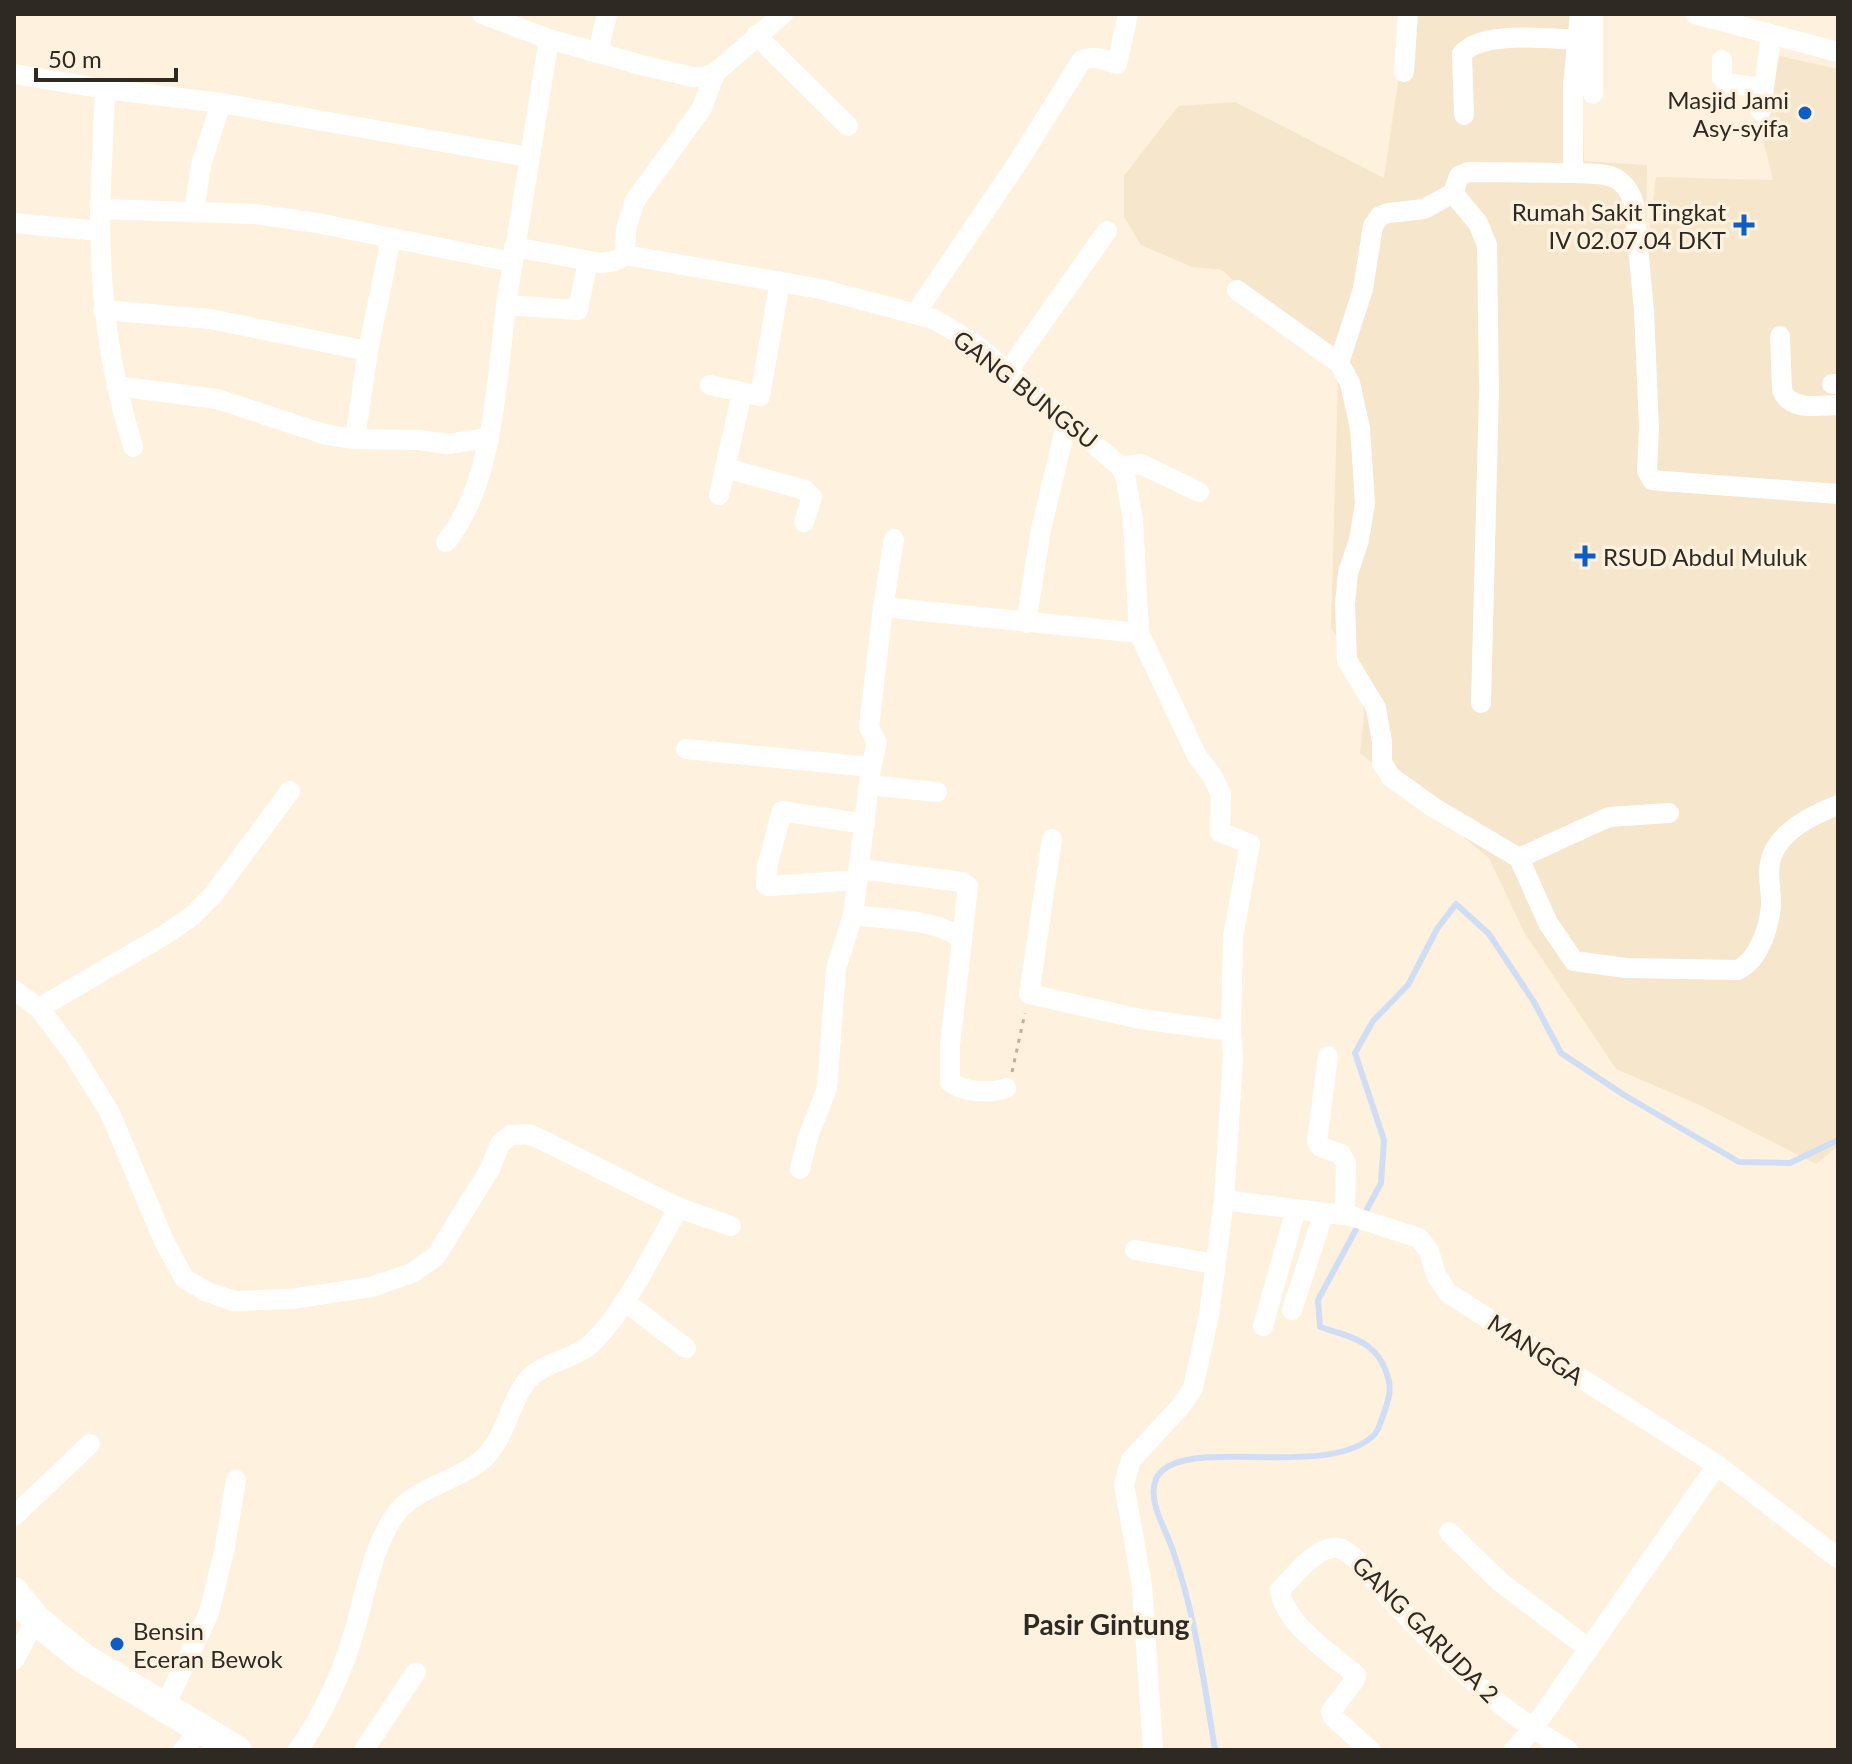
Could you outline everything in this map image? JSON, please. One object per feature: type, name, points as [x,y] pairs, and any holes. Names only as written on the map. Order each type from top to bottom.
[{"type":"highway","points":[[14,1592],[36,1620],[83,1658],[164,1708],[192,1740],[236,1750]]},
{"type":"street","points":[[482,14],[549,39],[693,77],[715,73],[783,14]]},
{"type":"street","points":[[598,53],[607,14]]},
{"type":"street","points":[[915,314],[1027,150],[1082,60],[1101,58],[1117,64],[1128,14]]},
{"type":"street","points":[[1404,72],[1408,14]]},
{"type":"street","points":[[1573,173],[1573,85],[1580,14]]},
{"type":"street","points":[[1593,14],[1593,94]]},
{"type":"street","points":[[1695,14],[1838,52]]},
{"type":"street","points":[[756,35],[848,126]]},
{"type":"street","points":[[1761,111],[1771,35]]},
{"type":"street","points":[[446,542],[459,527],[482,470],[513,254],[549,39]]},
{"type":"street","points":[[1464,115],[1462,54],[1468,46],[1503,39],[1577,40]]},
{"type":"street","points":[[1722,60],[1722,77],[1726,83],[1762,88]]},
{"type":"street","points":[[625,255],[626,230],[634,202],[702,108],[715,73]]},
{"type":"street","points":[[14,74],[221,103],[529,157]]},
{"type":"street","points":[[105,89],[100,209],[103,310],[116,386],[133,447]]},
{"type":"street","points":[[194,212],[201,165],[221,103]]},
{"type":"street","points":[[1339,363],[1363,289],[1373,226],[1380,216],[1424,209],[1453,193],[1459,176],[1468,172],[1606,175],[1623,182],[1634,204],[1644,311],[1649,428],[1647,471],[1652,480],[1838,494]]},
{"type":"street","points":[[1453,193],[1478,223],[1487,245],[1489,391],[1481,703]]},
{"type":"street","name":"GANG BUNGSU","points":[[100,209],[255,214],[391,238],[608,263],[625,255],[821,289],[934,319],[975,344],[1121,467],[1126,480],[1133,520],[1139,633],[1197,756],[1213,777],[1221,795],[1220,832],[1250,844],[1233,937],[1231,1031]]},
{"type":"street","points":[[14,223],[100,231]]},
{"type":"street","points":[[1008,371],[1107,231]]},
{"type":"street","points":[[355,439],[368,351],[391,238]]},
{"type":"street","points":[[506,305],[578,310],[588,261]]},
{"type":"street","points":[[710,385],[760,396],[780,281]]},
{"type":"street","points":[[1237,290],[1339,363],[1350,383],[1360,428],[1365,503],[1359,540],[1348,573],[1345,604],[1347,660],[1376,708],[1382,763],[1391,777],[1433,807],[1519,858],[1548,923],[1574,961],[1626,968],[1738,970],[1747,965],[1756,954],[1771,907],[1770,862],[1784,838],[1810,817],[1838,805]]},
{"type":"street","points":[[103,310],[210,319],[368,351]]},
{"type":"street","points":[[1780,336],[1785,398],[1799,405],[1838,405]]},
{"type":"street","points":[[116,386],[217,399],[327,435],[355,439],[448,444],[488,438]]},
{"type":"street","points":[[719,495],[742,392]]},
{"type":"street","points":[[1026,623],[1041,529],[1067,421]]},
{"type":"street","points":[[448,444],[482,470]]},
{"type":"street","points":[[1121,467],[1141,464],[1199,492]]},
{"type":"street","points":[[726,468],[805,490],[812,497],[804,522]]},
{"type":"street","points":[[800,1169],[808,1137],[827,1088],[836,969],[853,915],[877,743],[869,727],[894,539]]},
{"type":"street","points":[[883,607],[1139,633]]},
{"type":"street","points":[[686,749],[870,776],[937,792]]},
{"type":"street","points":[[39,1008],[192,916],[213,895],[290,791]]},
{"type":"street","points":[[865,824],[782,811],[767,867],[766,885],[859,874],[962,882],[968,886],[949,1077],[956,1087],[1001,1091],[1006,1088]]},
{"type":"street","points":[[1519,858],[1609,817],[1669,813]]},
{"type":"street","points":[[1052,839],[1029,994],[1140,1019],[1231,1031],[1233,1058],[1224,1200],[1209,1315],[1193,1388],[1180,1407],[1131,1460],[1124,1484],[1142,1586],[1153,1750]]},
{"type":"street","points":[[853,915],[940,927],[956,933],[962,941]]},
{"type":"street","points":[[14,990],[39,1008],[73,1053],[110,1113],[164,1241],[184,1278],[205,1291],[234,1301],[291,1299],[371,1287],[412,1273],[436,1256],[490,1169],[500,1144],[510,1135],[527,1134],[538,1138],[679,1208],[731,1226]]},
{"type":"street","points":[[1328,1056],[1317,1142],[1321,1147],[1341,1154],[1346,1164],[1348,1215]]},
{"type":"street","name":"MANGGA","points":[[1224,1200],[1348,1215],[1419,1238],[1429,1251],[1436,1275],[1448,1293],[1717,1465],[1838,1558]]},
{"type":"street","points":[[298,1750],[327,1699],[353,1637],[371,1568],[396,1512],[487,1456],[511,1416],[524,1384],[553,1361],[591,1345],[624,1301],[679,1208]]},
{"type":"street","points":[[1263,1326],[1296,1209]]},
{"type":"street","points":[[1292,1310],[1324,1212]]},
{"type":"street","points":[[1135,1250],[1215,1264]]},
{"type":"street","points":[[624,1301],[686,1348]]},
{"type":"street","points":[[14,1516],[90,1444]]},
{"type":"street","points":[[1514,1750],[1532,1730],[1717,1465]]},
{"type":"street","points":[[164,1708],[209,1613],[225,1547],[236,1480]]},
{"type":"street","points":[[1449,1532],[1499,1581],[1589,1649]]},
{"type":"street","name":"GANG GARUDA 2","points":[[1370,1750],[1333,1717],[1331,1711],[1356,1675],[1297,1622],[1280,1596],[1280,1590],[1324,1550],[1334,1547],[1345,1549],[1449,1657],[1532,1730],[1568,1750]]},
{"type":"street","points":[[14,1660],[36,1620]]},
{"type":"street","points":[[364,1750],[416,1672]]},
{"type":"path","points":[[1006,1088],[1011,1079],[1029,994]]},
{"type":"shaded area","name":"RSUD Abdul Muluk","points":[[1408,14],[1580,14],[1584,161],[1647,165],[1646,254],[1656,177],[1773,180],[1760,128],[1780,56],[1838,69],[1838,1146],[1816,1164],[1702,1106],[1616,1069],[1524,932],[1489,858],[1360,753],[1364,715],[1360,674],[1331,628],[1338,377],[1222,270],[1192,267],[1141,245],[1124,217],[1124,176],[1178,106],[1235,102],[1384,178]]},
{"type":"waterway","points":[[1215,1750],[1187,1597],[1155,1505],[1156,1479],[1169,1466],[1192,1459],[1323,1455],[1352,1448],[1377,1430],[1390,1391],[1384,1366],[1363,1343],[1320,1327],[1318,1300],[1381,1183],[1384,1140],[1355,1053],[1373,1021],[1408,985],[1437,929],[1456,904],[1489,934],[1534,1002],[1561,1053],[1624,1095],[1739,1162],[1790,1163],[1838,1140]]},
{"type":"place","name":"Masjid Jami Asy-syifa","points":[[1805,113]]},
{"type":"place","name":"Rumah Sakit Tingkat IV 02.07.04 DKT","points":[[1744,225]]},
{"type":"place","name":"RSUD Abdul Muluk","points":[[1585,556]]},
{"type":"place","name":"Bensin Eceran Bewok","points":[[117,1644]]},
{"type":"district","name":"Pasir Gintung","points":[[1106,1624]]}]
